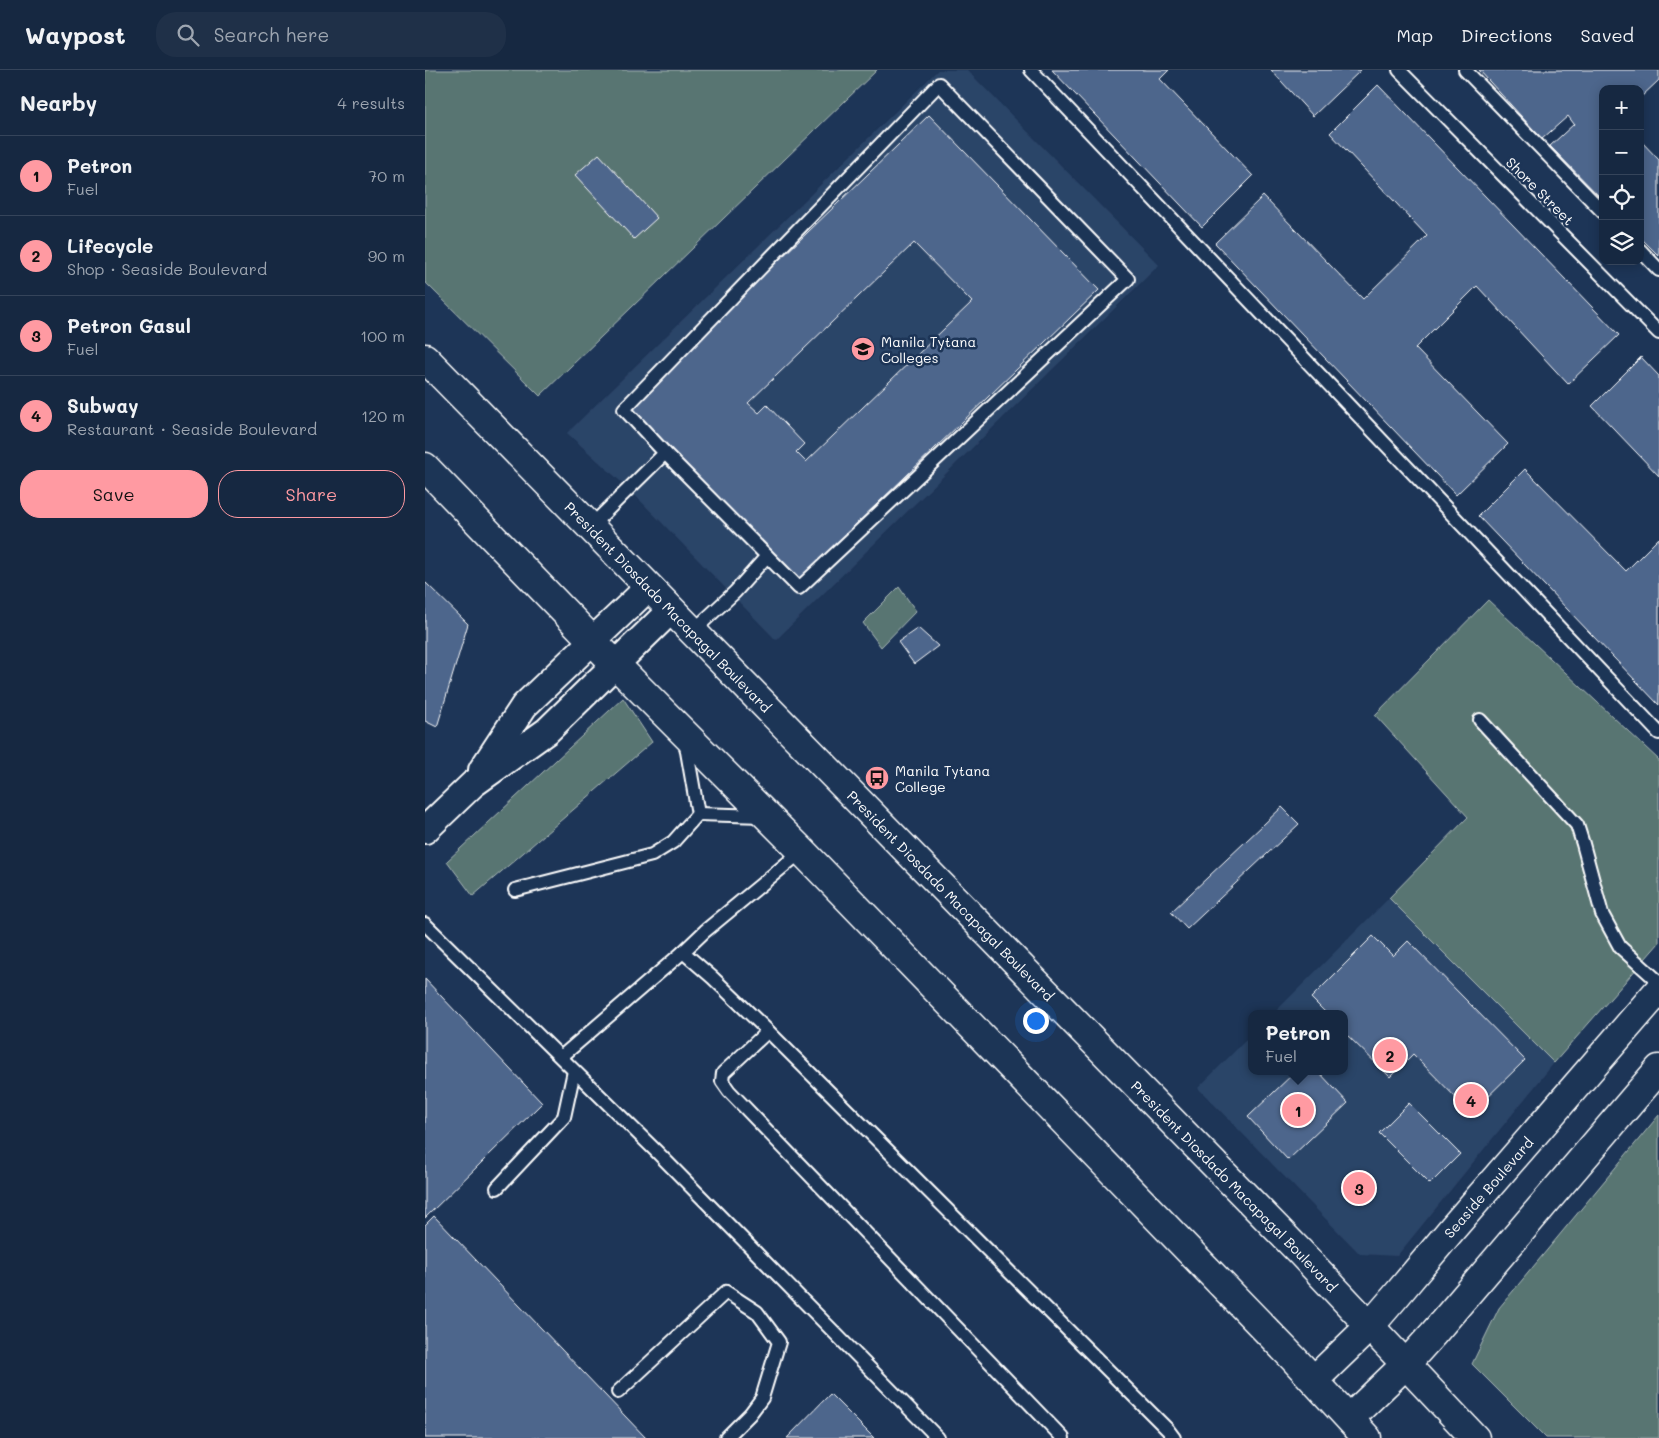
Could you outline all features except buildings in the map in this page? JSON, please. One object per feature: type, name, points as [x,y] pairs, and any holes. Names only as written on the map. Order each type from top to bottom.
[{"type":"main road","name":"President Diosdado Macapagal Boulevard","points":[[425,358],[1215,1165],[1475,1438]]},
{"type":"main road","points":[[425,467],[615,664],[802,851],[1314,1380],[1358,1428],[1406,1364],[1659,1069]]},
{"type":"main road","name":"Seaside Boulevard","points":[[1314,1380],[1370,1326],[1659,990]]},
{"type":"street","points":[[473,784],[524,706],[649,587]]},
{"type":"street","points":[[425,830],[473,784],[547,731],[671,610]]},
{"type":"lane","points":[[1031,70],[1659,734]]},
{"type":"lane","name":"Shore Street","points":[[1399,70],[1659,333]]},
{"type":"lane","points":[[1465,70],[1599,208]]},
{"type":"lane","points":[[939,84],[1128,279],[799,588],[665,453],[624,409],[939,84]]},
{"type":"lane","points":[[1644,254],[1659,270]]},
{"type":"lane","points":[[590,527],[665,453]]},
{"type":"lane","points":[[693,632],[735,592],[767,556]]},
{"type":"lane","points":[[1480,720],[1577,825],[1602,914],[1620,947],[1659,982]]},
{"type":"lane","points":[[683,732],[698,814]]},
{"type":"lane","points":[[515,890],[652,855],[673,842],[698,814],[768,816]]},
{"type":"lane","points":[[561,1057],[705,931],[802,851]]},
{"type":"lane","points":[[425,924],[656,1151],[938,1438]]},
{"type":"lane","points":[[683,952],[768,1031],[1174,1438]]},
{"type":"lane","points":[[768,1031],[723,1073],[722,1081],[725,1086],[1063,1438]]},
{"type":"lane","points":[[497,1188],[564,1117],[574,1071]]},
{"type":"lane","points":[[618,1392],[726,1292],[757,1312],[779,1342],[762,1398],[726,1438]]},
{"type":"shaded area","name":"Manila Tytana Colleges","points":[[938,70],[967,70],[1159,265],[776,640],[629,489],[567,433]]},
{"type":"shaded area","points":[[1389,898],[1554,1063],[1397,1256],[1360,1254],[1198,1088],[1248,1038],[1248,1075],[1348,1075],[1348,1010],[1277,1010]]},
{"type":"green space","points":[[425,70],[877,70],[540,396],[425,282]]},
{"type":"green space","points":[[899,587],[916,611],[881,647],[863,623]]},
{"type":"green space","points":[[1488,600],[1659,760],[1659,943],[1554,1063],[1389,898],[1468,817],[1375,715]]},
{"type":"green space","points":[[623,698],[652,742],[473,896],[447,861]]},
{"type":"green space","points":[[1659,1115],[1659,1438],[1546,1438],[1472,1364],[1499,1308]]},
{"type":"place","name":"Manila Tytana Colleges","points":[[863,349]]},
{"type":"place","name":"Manila Tytana College","points":[[877,778]]},
{"type":"place","name":"Lifecycle","points":[[1390,1055]]},
{"type":"place","name":"Subway","points":[[1471,1100]]},
{"type":"place","name":"Petron","points":[[1298,1110]]},
{"type":"place","name":"Petron Gasul","points":[[1359,1188]]}]
